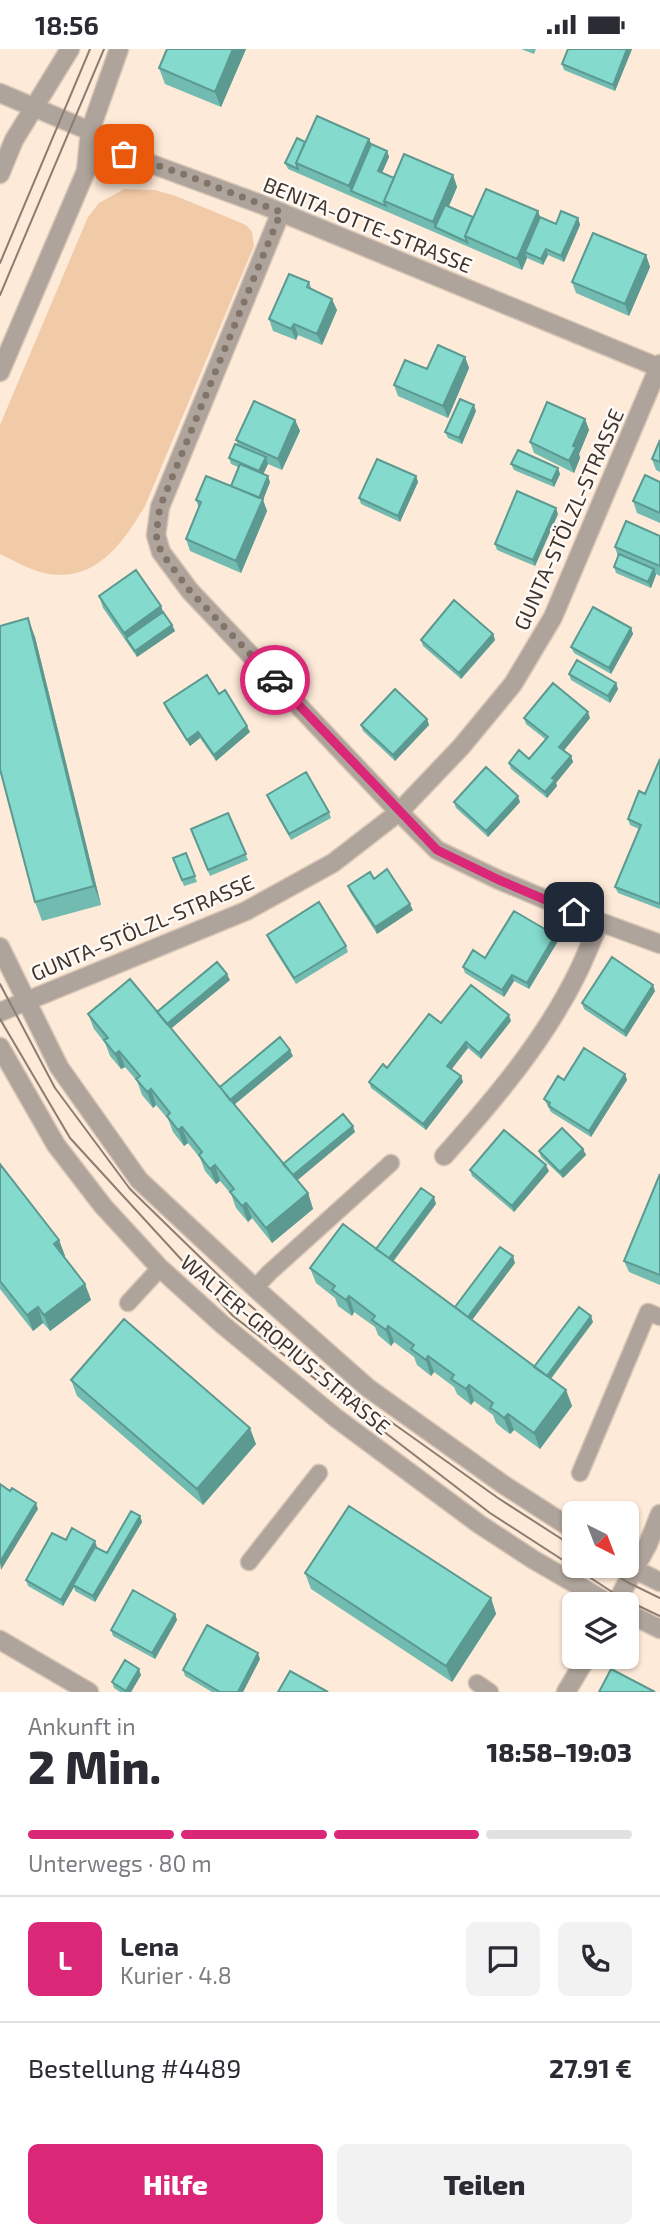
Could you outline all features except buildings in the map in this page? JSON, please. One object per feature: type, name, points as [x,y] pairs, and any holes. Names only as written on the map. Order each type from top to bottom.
[{"type":"street","points":[[0,174],[14,140],[70,49]]},
{"type":"street","points":[[0,372],[86,171],[90,131],[119,49]]},
{"type":"street","name":"BENITA-OTTE-STRASSE","points":[[0,93],[90,131],[124,154],[281,212],[659,367]]},
{"type":"street","points":[[281,212],[160,507],[156,535],[161,552],[190,591],[437,850],[499,880],[660,944]]},
{"type":"street","name":"GUNTA-STÖLZL-STRASSE","points":[[25,1002],[246,911],[333,863],[399,812],[461,747],[513,684],[554,617],[659,367]]},
{"type":"street","points":[[444,1156],[484,1111],[535,1045],[578,973],[600,922]]},
{"type":"street","name":"WALTER-GROPIUS-STRASSE","points":[[0,947],[59,1067],[139,1180],[254,1288],[368,1388],[504,1485],[562,1522]]},
{"type":"street","points":[[0,1012],[25,1002]]},
{"type":"street","name":"WALTER-GROPIUS-STRASSE","points":[[0,1047],[56,1145],[103,1206],[160,1268],[223,1325],[386,1457],[479,1524],[534,1560],[591,1592]]},
{"type":"street","points":[[639,1551],[660,1514]]},
{"type":"street","points":[[639,1572],[660,1582]]},
{"type":"street","points":[[639,1618],[660,1629]]},
{"type":"street","points":[[0,1640],[89,1692]]},
{"type":"street","points":[[566,1692],[580,1669]]},
{"type":"lane","points":[[254,1288],[391,1163]]},
{"type":"lane","points":[[128,1303],[160,1268]]},
{"type":"lane","points":[[580,1473],[648,1312],[660,1317]]},
{"type":"lane","points":[[248,1562],[319,1473]]},
{"type":"shaded area","points":[[124,189],[155,190],[176,196],[246,225],[252,232],[254,246],[145,506],[136,521],[115,548],[90,568],[59,575],[40,572],[0,554],[0,425],[88,217],[99,203]]},
{"type":"tram line","points":[[0,263],[90,49]]},
{"type":"tram line","points":[[0,295],[104,49]]},
{"type":"tram line","points":[[0,984],[55,1088],[130,1189],[245,1301],[356,1397],[498,1498],[562,1539]]},
{"type":"tram line","points":[[0,1019],[70,1138],[233,1316],[490,1513],[620,1597],[660,1616]]},
{"type":"tram line","points":[[622,1579],[660,1598]]},
{"type":"way so far","points":[[124,154],[281,212],[160,507],[156,535],[161,552],[190,591],[275,680]]},
{"type":"route","points":[[275,680],[437,850],[574,912]]}]
